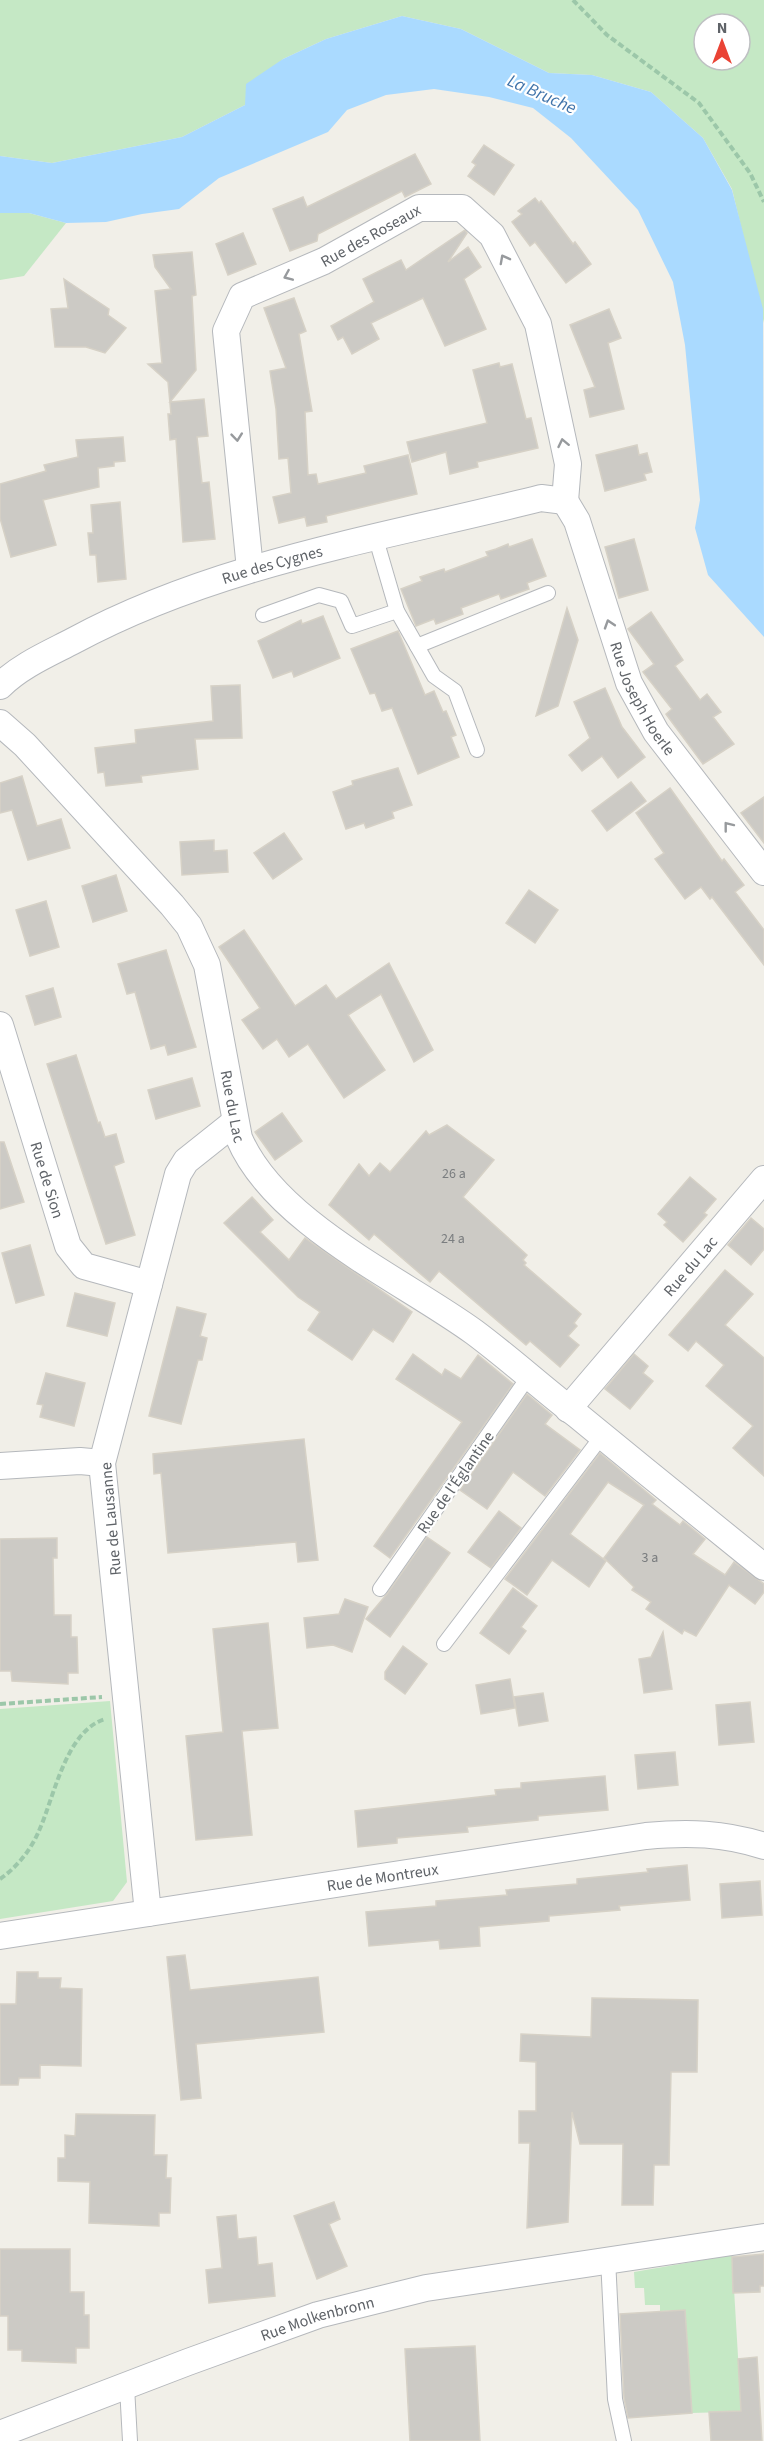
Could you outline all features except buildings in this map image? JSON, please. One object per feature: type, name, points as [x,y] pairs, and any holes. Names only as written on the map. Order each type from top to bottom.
[{"type":"street","name":"Rue des Roseaux","points":[[250,569],[226,331],[242,296],[324,261],[419,208],[462,208],[492,235],[538,324],[568,464],[565,501]]},
{"type":"street","name":"Rue des Cygnes","points":[[0,686],[32,663],[102,625],[157,601],[250,569],[541,498],[565,501]]},
{"type":"street","name":"Rue Joseph Hoerle","points":[[565,501],[577,521],[629,683],[656,732],[764,872]]},
{"type":"street","name":"Rue du Lac","points":[[0,723],[25,745],[189,926],[207,965],[235,1122],[247,1156],[266,1184],[290,1206],[411,1293],[473,1332],[764,1567]]},
{"type":"street","name":"Rue de Sion","points":[[0,1025],[68,1246],[84,1266],[149,1284]]},
{"type":"street","name":"Rue de Lausanne","points":[[148,1913],[102,1463],[178,1174],[186,1161],[235,1122]]},
{"type":"street","name":"Rue du Lac","points":[[568,1409],[764,1179]]},
{"type":"street","points":[[0,1466],[80,1461],[102,1463]]},
{"type":"street","name":"Rue de Montreux","points":[[0,1936],[646,1836],[675,1833],[714,1834],[764,1846]]},
{"type":"street","name":"Rue Molkenbronn","points":[[0,2434],[318,2315],[426,2288],[764,2236]]},
{"type":"lane","points":[[376,539],[398,611],[434,676],[455,691],[477,750]]},
{"type":"lane","points":[[417,646],[548,594]]},
{"type":"lane","points":[[263,615],[319,596],[341,601],[352,626],[398,611]]},
{"type":"lane","name":"Rue de l'Églantine","points":[[380,1589],[529,1376]]},
{"type":"lane","points":[[444,1644],[602,1436]]},
{"type":"lane","points":[[608,2259],[615,2399],[624,2441]]},
{"type":"lane","points":[[127,2387],[130,2441]]},
{"type":"path","points":[[573,0],[608,35],[699,103],[750,173],[764,202]]},
{"type":"path","points":[[0,1704],[114,1696],[129,1713],[101,1720],[79,1736],[56,1783],[38,1834],[15,1869],[0,1879]]},
{"type":"green space","points":[[0,0],[764,0],[764,323],[732,189],[703,138],[651,92],[592,75],[549,73],[461,29],[402,16],[326,39],[283,59],[245,105],[182,137],[52,163],[0,156]]},
{"type":"green space","points":[[0,213],[29,213],[66,223],[24,276],[0,280]]},
{"type":"green space","points":[[110,1701],[127,1882],[113,1901],[0,1919],[0,1709]]},
{"type":"green space","points":[[732,2255],[743,2441],[728,2412],[691,2413],[685,2310],[660,2311],[660,2305],[645,2305],[644,2288],[635,2288],[634,2272]]},
{"type":"water","name":"La Bruche","points":[[402,16],[461,29],[549,73],[592,75],[651,92],[703,138],[732,190],[763,309],[764,637],[708,575],[695,528],[700,500],[685,345],[673,282],[638,210],[571,138],[533,108],[489,97],[434,89],[386,95],[347,110],[328,132],[219,178],[179,209],[106,222],[66,223],[29,213],[0,213],[0,156],[52,163],[182,137],[245,105],[246,84],[283,59],[326,39]]}]
